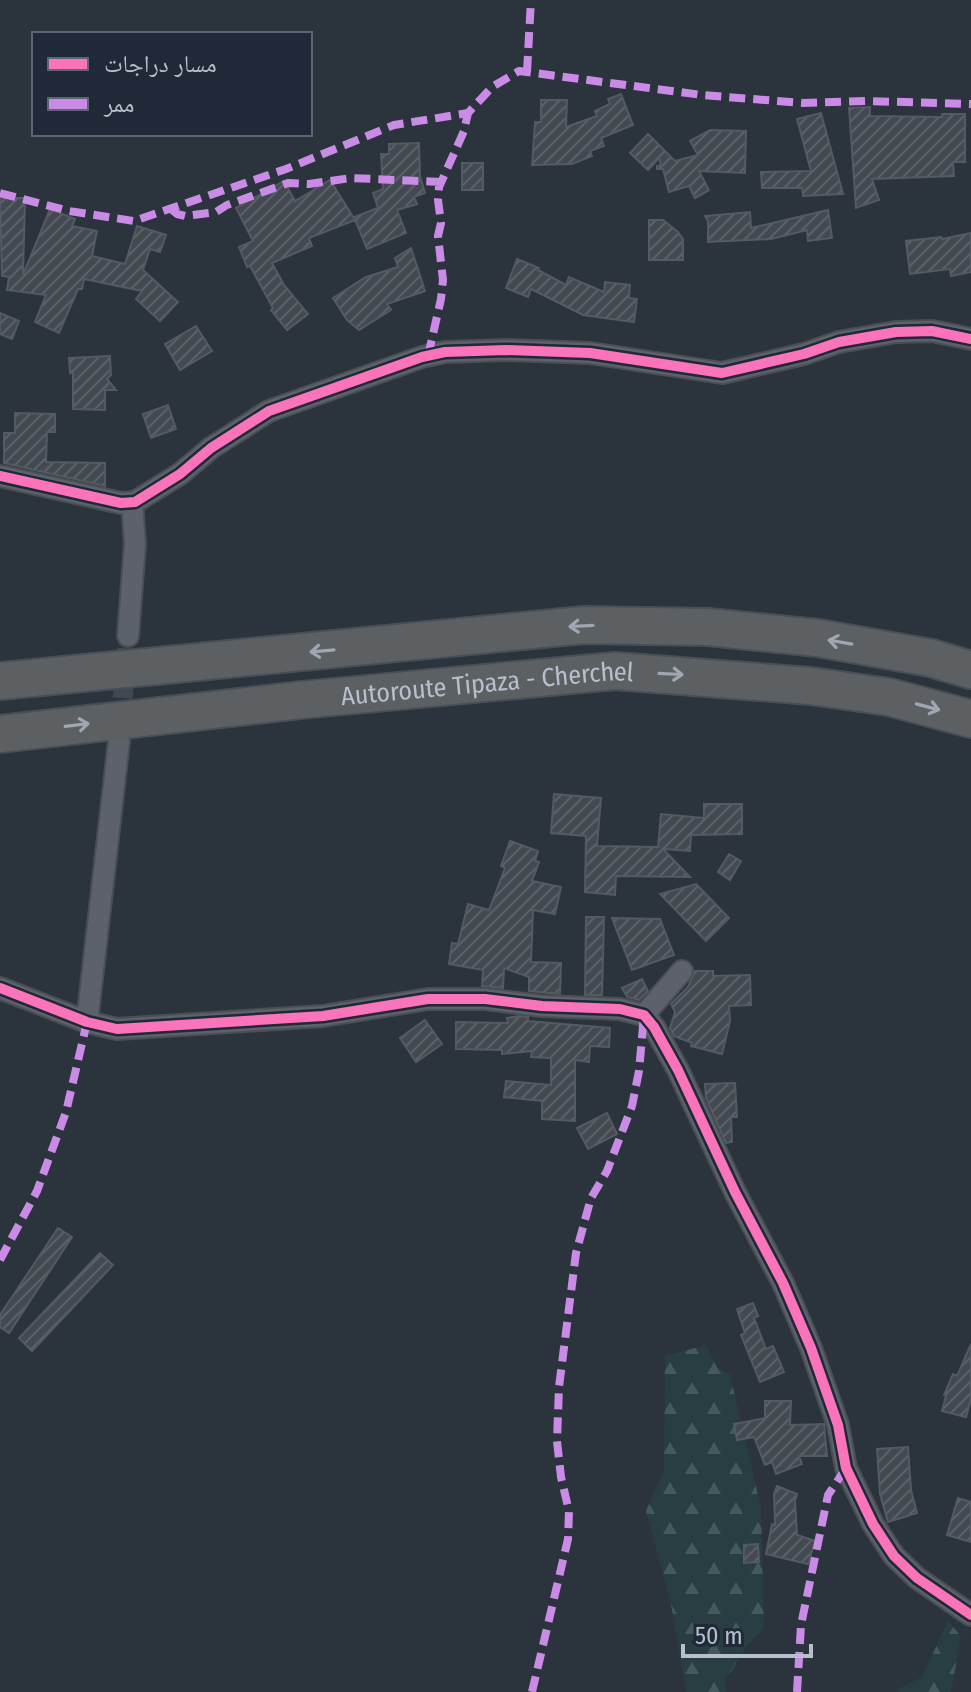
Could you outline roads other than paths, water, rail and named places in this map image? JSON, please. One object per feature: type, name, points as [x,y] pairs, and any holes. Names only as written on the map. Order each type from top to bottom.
[{"type":"highway","name":"Autoroute Tipaza - Cherchel","points":[[0,681],[584,625],[708,627],[818,638],[931,658],[971,670]]},
{"type":"highway","name":"Autoroute Tipaza - Cherchel","points":[[0,734],[301,700],[615,671],[811,686],[889,697],[971,719]]},
{"type":"street","points":[[0,476],[121,503],[132,502],[180,474],[211,448],[269,411],[422,357],[445,352],[506,350],[590,353],[722,373],[804,354],[839,342],[896,332],[932,331],[971,339]]},
{"type":"street","points":[[128,636],[135,544],[132,502]]},
{"type":"street","points":[[87,1022],[119,741]]},
{"type":"street","points":[[644,1015],[682,971]]},
{"type":"street","points":[[0,988],[87,1022],[117,1029],[323,1016],[442,999],[485,999],[542,1006],[620,1009],[644,1015],[678,1070],[735,1192],[783,1283],[834,1412],[846,1468],[873,1524],[894,1556],[917,1578],[971,1615]]},
{"type":"tunnel","points":[[120,728],[128,636]]}]
